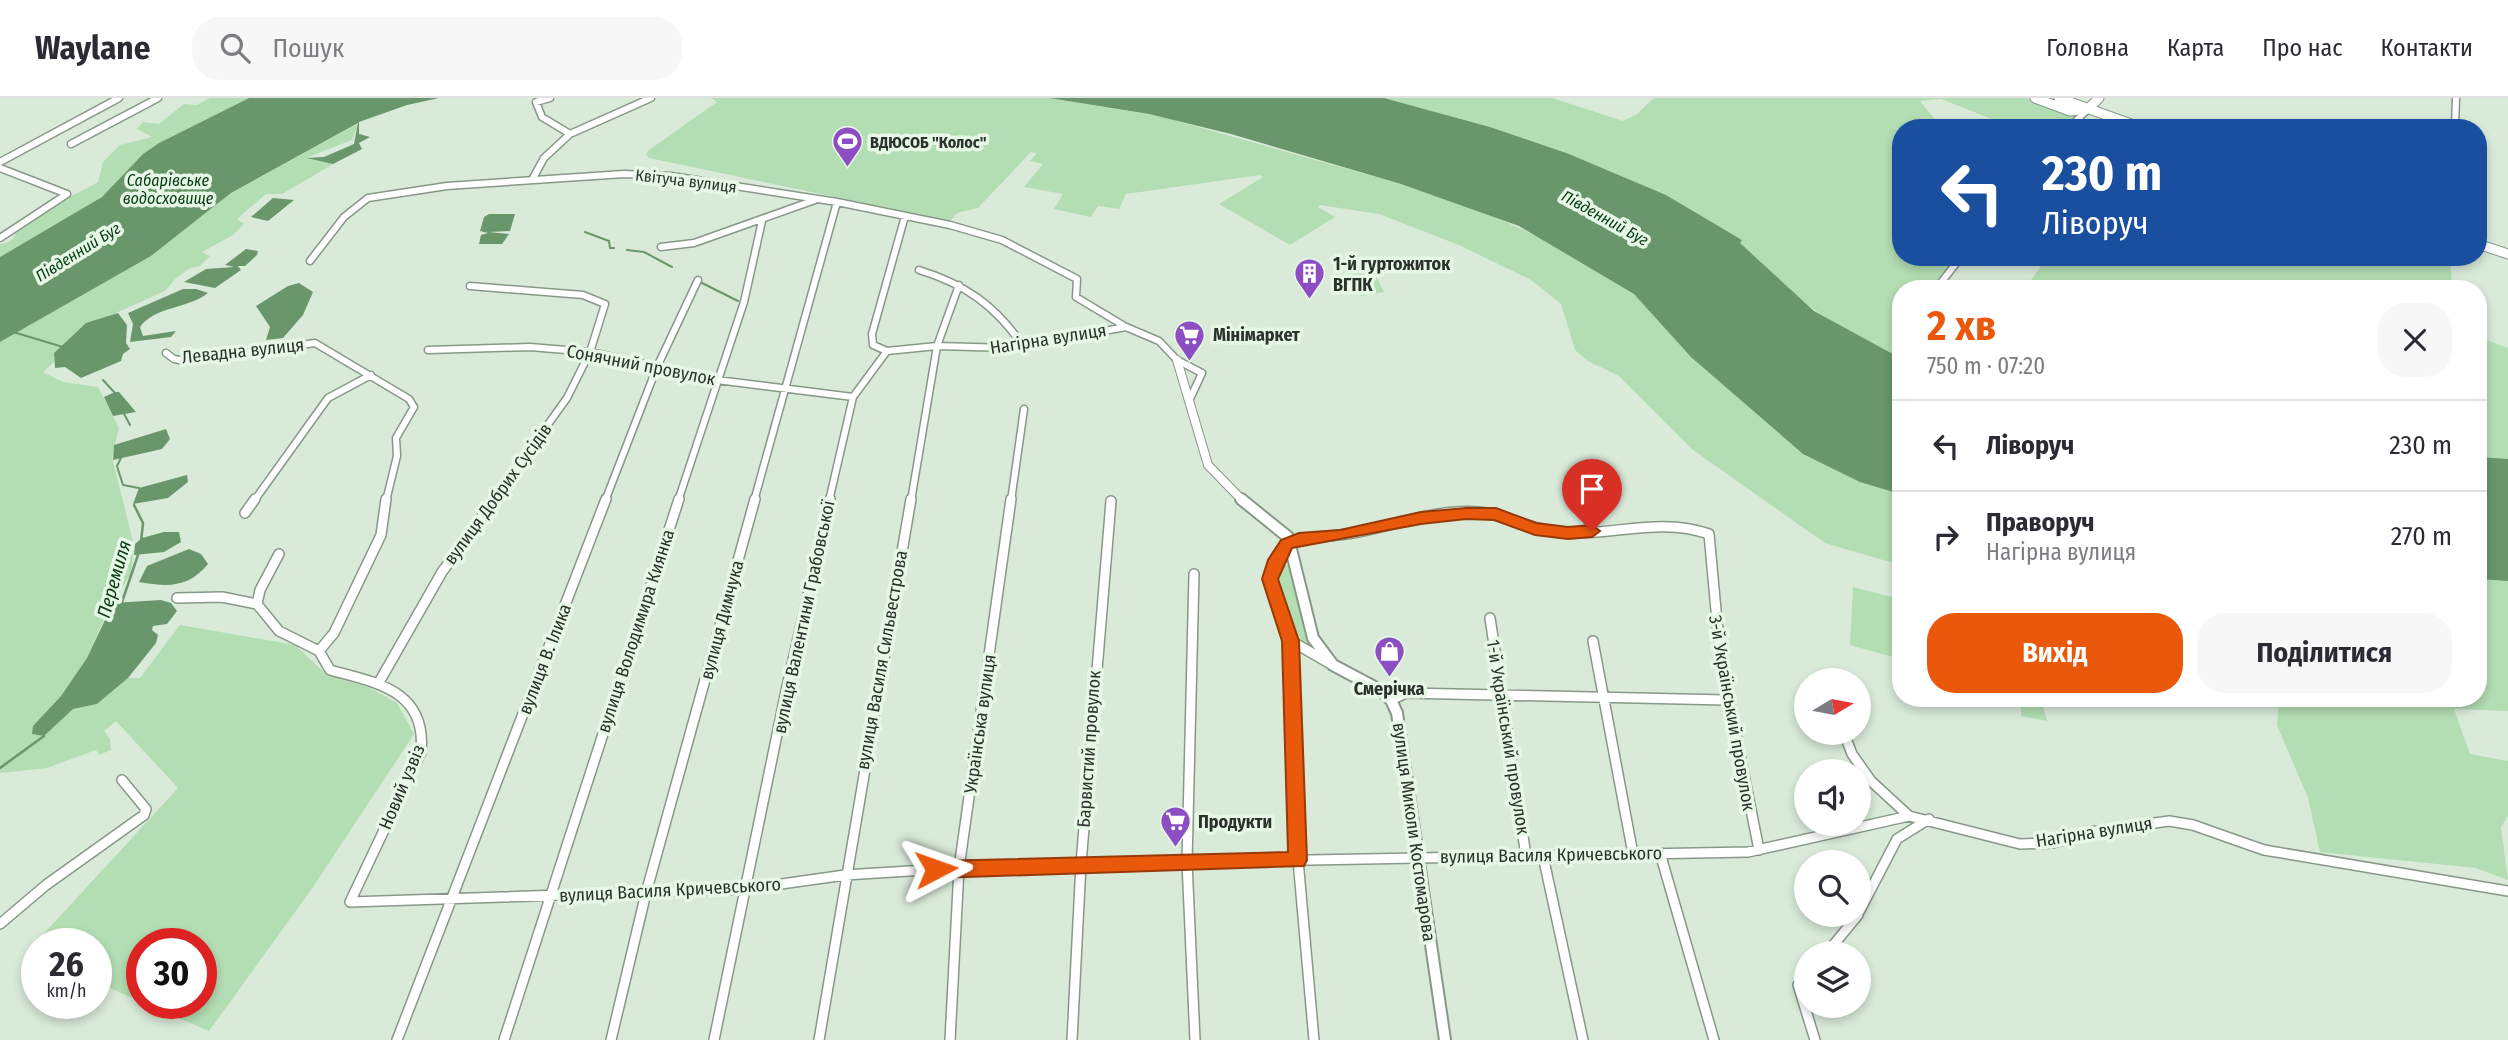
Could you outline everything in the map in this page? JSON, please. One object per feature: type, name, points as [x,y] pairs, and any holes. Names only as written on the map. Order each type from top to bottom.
[{"type":"main road","points":[[2035,98],[2070,111],[2088,109],[2099,98]]},
{"type":"main road","points":[[2059,98],[2116,119]]},
{"type":"main road","points":[[2487,247],[2508,254]]},
{"type":"street","points":[[0,162],[119,98]]},
{"type":"street","points":[[71,144],[158,98]]},
{"type":"street","points":[[550,98],[536,102],[542,117],[570,134]]},
{"type":"street","points":[[532,180],[544,158],[570,134],[651,98]]},
{"type":"street","points":[[2455,119],[2456,98]]},
{"type":"street","points":[[2078,119],[2088,109]]},
{"type":"street","points":[[0,168],[66,194],[0,238]]},
{"type":"street","name":"Квітуча вулиця","points":[[310,261],[344,217],[368,198],[447,186],[624,174],[671,176],[837,202],[905,216],[1002,240],[1077,279]]},
{"type":"street","points":[[661,247],[694,243],[818,199]]},
{"type":"street","name":"вулиця Димчука","points":[[611,1040],[646,893],[837,202]]},
{"type":"street","points":[[887,352],[873,345],[872,334],[905,216]]},
{"type":"street","name":"вулиця Володимира Киянка","points":[[504,1040],[717,380],[746,303],[757,259],[762,220]]},
{"type":"street","points":[[1943,280],[1954,266]]},
{"type":"street","points":[[919,270],[959,285],[992,304],[1023,346]]},
{"type":"street","name":"Нагірна вулиця","points":[[1077,279],[1074,291],[1076,297],[1126,327],[1159,341],[1177,360],[1202,373],[1189,401]]},
{"type":"street","name":"вулиця В. Ілика","points":[[397,1040],[657,368],[698,280]]},
{"type":"street","name":"вулиця Василя Сильвестрова","points":[[819,1040],[937,346],[959,285]]},
{"type":"street","name":"вулиця Добрих Сусідів","points":[[378,684],[442,572],[567,398],[590,352],[605,304],[603,300],[591,295],[489,291],[470,286]]},
{"type":"street","name":"Нагірна вулиця","points":[[887,352],[937,346],[986,350],[1126,327]]},
{"type":"street","name":"Левадна вулиця","points":[[166,353],[174,359],[187,360],[315,343],[409,399],[414,407],[396,438],[397,456],[381,535],[334,633],[319,651]]},
{"type":"street","name":"Сонячний провулок","points":[[428,350],[530,347],[590,352],[717,380],[853,397]]},
{"type":"street","name":"вулиця Валентини Грабовської","points":[[714,1040],[786,691],[853,397],[867,374],[887,352]]},
{"type":"street","points":[[1177,360],[1201,447],[1217,478],[1272,521],[1290,541],[1276,560],[1270,579],[1291,641],[1298,860],[1314,1040]]},
{"type":"street","points":[[245,513],[328,398],[371,375]]},
{"type":"street","name":"Українська вулиця","points":[[950,1040],[959,868],[1024,409]]},
{"type":"street","name":"Барвистий провулок","points":[[1072,1040],[1081,864],[1111,501]]},
{"type":"street","name":"3-й Український провулок","points":[[1290,541],[1369,531],[1421,518],[1480,513],[1496,514],[1535,529],[1568,533],[1669,525],[1697,528],[1709,534],[1710,592],[1726,700],[1759,850]]},
{"type":"street","name":"вулиця Миколи Костомарова","points":[[1290,541],[1313,638],[1333,666],[1380,690],[1391,700],[1397,713],[1445,1040]]},
{"type":"street","points":[[177,598],[222,597],[257,604],[260,590],[279,554]]},
{"type":"street","points":[[1194,574],[1187,862],[1195,1040]]},
{"type":"street","name":"Новий узвіз","points":[[257,604],[279,631],[319,651],[330,670],[378,684],[409,700],[421,722],[424,741],[350,902]]},
{"type":"street","name":"1-й Український провулок","points":[[1490,618],[1527,856]]},
{"type":"street","points":[[1291,641],[1333,666]]},
{"type":"street","points":[[1593,641],[1606,698],[1633,854]]},
{"type":"street","points":[[1391,700],[1406,693],[1726,700]]},
{"type":"street","points":[[1850,746],[1871,781],[1909,816]]},
{"type":"street","points":[[0,924],[46,884],[144,815],[146,809],[122,780]]},
{"type":"street","name":"Нагірна вулиця","points":[[1909,816],[2020,844],[2053,843],[2090,832],[2169,821],[2193,825],[2285,855],[2462,881],[2508,891]]},
{"type":"street","name":"вулиця Василя Кричевського","points":[[350,902],[746,889],[845,875],[959,868],[1759,850],[1909,816]]},
{"type":"street","points":[[1871,895],[1885,861],[1902,833],[1929,819]]},
{"type":"street","points":[[1660,853],[1714,1040]]},
{"type":"street","name":"1-й Український провулок","points":[[1543,856],[1583,1040]]},
{"type":"street","points":[[1837,941],[1848,927]]},
{"type":"street","points":[[1808,1018],[1815,1040]]},
{"type":"shaded area","points":[[210,98],[249,98],[159,143],[143,154],[102,197],[0,257],[0,244],[12,240],[32,217],[98,182],[103,162],[120,145],[152,137],[137,129],[143,122],[159,124],[184,104],[197,105]]},
{"type":"shaded area","points":[[711,98],[1049,98],[1159,116],[1401,184],[1476,209],[1552,243],[1627,289],[1642,290],[1892,481],[1892,563],[1825,543],[1693,450],[1619,376],[1588,361],[1575,350],[1561,304],[1531,280],[1459,245],[1379,214],[1320,205],[1318,207],[1335,217],[1290,245],[1219,204],[1263,177],[1260,175],[1126,194],[1119,209],[1098,206],[1091,217],[1054,209],[1063,194],[1024,187],[1043,164],[1030,161],[1037,153],[1031,152],[978,208],[957,213],[950,221],[649,158],[646,154],[649,150],[717,102]]},
{"type":"shaded area","points":[[1384,98],[1552,98],[1623,121],[1637,114],[1654,98],[2027,98],[2079,116],[2076,119],[1992,119],[1941,99],[1920,101],[1935,119],[1892,119],[1892,266],[1954,266],[1943,280],[1892,280],[1892,355],[1814,310],[1757,261],[1740,243],[1742,240],[1666,195],[1569,154],[1490,127]]},
{"type":"shaded area","points":[[359,123],[352,140],[308,157],[333,164],[282,194],[266,194],[237,219],[244,224],[233,235],[202,252],[210,256],[200,266],[190,268],[165,291],[78,330],[54,353],[54,362],[43,372],[63,382],[98,387],[119,428],[112,457],[133,542],[132,572],[107,612],[87,658],[61,696],[33,726],[44,736],[73,709],[97,704],[128,678],[140,678],[180,625],[295,645],[327,675],[370,688],[397,703],[414,734],[311,890],[209,1031],[181,1019],[217,1019],[217,928],[126,928],[126,995],[112,989],[112,928],[49,928],[178,788],[116,721],[104,731],[110,739],[111,750],[99,755],[96,750],[47,768],[0,773],[0,342],[151,256],[231,193]]},
{"type":"shaded area","points":[[1370,265],[1384,292],[1361,296],[1348,268]]},
{"type":"shaded area","points":[[2041,266],[2451,266],[2452,280],[2031,280]]},
{"type":"shaded area","points":[[2487,340],[2508,348],[2508,462],[2487,459]]},
{"type":"shaded area","points":[[1290,564],[1312,646],[1302,645],[1277,578],[1284,566]]},
{"type":"shaded area","points":[[2487,580],[2508,581],[2508,711],[2454,709],[2470,754],[2508,761],[2508,816],[2501,827],[2508,880],[2476,868],[2320,852],[2308,798],[2277,725],[2278,707],[2487,707]]},
{"type":"shaded area","points":[[1853,587],[1892,597],[1892,657],[1850,645]]},
{"type":"shaded area","points":[[2021,707],[2043,707],[2047,721],[2021,716]]},
{"type":"water","name":"Сабарівське водосховище","points":[[249,98],[439,98],[407,105],[359,122],[359,134],[370,137],[359,143],[362,149],[333,164],[307,158],[324,157],[354,144],[358,123],[231,193],[151,256],[0,342],[0,257],[102,197],[143,154],[159,143]]},
{"type":"water","name":"Південний Буг","points":[[1049,98],[1384,98],[1490,127],[1569,154],[1666,195],[1742,240],[1740,243],[1814,311],[1892,354],[1892,492],[1860,482],[1803,454],[1691,357],[1634,294],[1519,226],[1401,184],[1231,134],[1149,114]]},
{"type":"water","points":[[273,198],[294,200],[268,221],[251,217]]},
{"type":"water","points":[[489,214],[515,214],[510,231],[489,232],[509,234],[502,244],[479,244],[481,235],[488,233],[480,231],[484,217]]},
{"type":"water","points":[[246,249],[258,251],[257,255],[245,266],[238,266],[241,270],[215,288],[184,282],[206,269],[234,267],[225,265]]},
{"type":"water","points":[[299,283],[313,292],[303,315],[283,338],[266,340],[270,327],[256,306],[288,286]]},
{"type":"water","points":[[183,289],[208,293],[154,315],[140,327],[143,336],[176,331],[171,337],[130,342],[133,324],[128,313]]},
{"type":"water","points":[[118,313],[127,325],[126,343],[130,349],[123,354],[121,361],[81,378],[65,367],[55,368],[54,353],[86,323]]},
{"type":"water","points":[[119,392],[136,412],[113,416],[104,397]]},
{"type":"water","points":[[166,429],[170,439],[162,449],[113,460],[114,445]]},
{"type":"water","points":[[2487,458],[2508,459],[2508,581],[2487,580]]},
{"type":"water","points":[[187,475],[188,482],[168,498],[133,504],[139,488]]},
{"type":"water","points":[[164,532],[179,532],[181,542],[164,552],[134,555],[135,544],[142,538]]},
{"type":"water","points":[[189,549],[201,554],[208,564],[193,578],[168,585],[139,582],[147,566]]},
{"type":"water","points":[[161,600],[171,603],[177,611],[167,624],[153,626],[152,630],[158,635],[156,643],[128,678],[97,704],[73,709],[44,736],[32,734],[33,726],[61,696],[87,658],[113,603]]},
{"type":"waterway","points":[[585,232],[609,241],[610,248],[614,248]]},
{"type":"waterway","points":[[627,250],[644,252],[672,267]]},
{"type":"waterway","points":[[700,282],[738,301]]},
{"type":"waterway","name":"Перемиля","points":[[13,332],[63,347]]},
{"type":"waterway","name":"Перемиля","points":[[103,380],[115,393]]},
{"type":"waterway","name":"Перемиля","points":[[123,412],[130,425]]},
{"type":"waterway","name":"Перемиля","points":[[121,458],[117,466],[123,485],[139,488]]},
{"type":"waterway","name":"Перемиля","points":[[134,505],[143,523],[141,542]]},
{"type":"waterway","name":"Перемиля","points":[[122,602],[138,555]]},
{"type":"waterway","name":"Перемиля","points":[[0,768],[44,736]]},
{"type":"place","name":"ВДЮСОБ \"Колос\"","points":[[847,169]]},
{"type":"place","name":"1-й гуртожиток ВГПК","points":[[1310,301]]},
{"type":"place","name":"Мінімаркет","points":[[1190,362]]},
{"type":"place","name":"Смерічка","points":[[1389,678]]},
{"type":"place","name":"Продукти","points":[[1175,849]]},
{"type":"route","points":[[936,869],[1298,860],[1291,641],[1270,579],[1270,573],[1286,544],[1299,538],[1340,536],[1421,518],[1480,513],[1496,514],[1535,529],[1568,533],[1592,531]]}]
